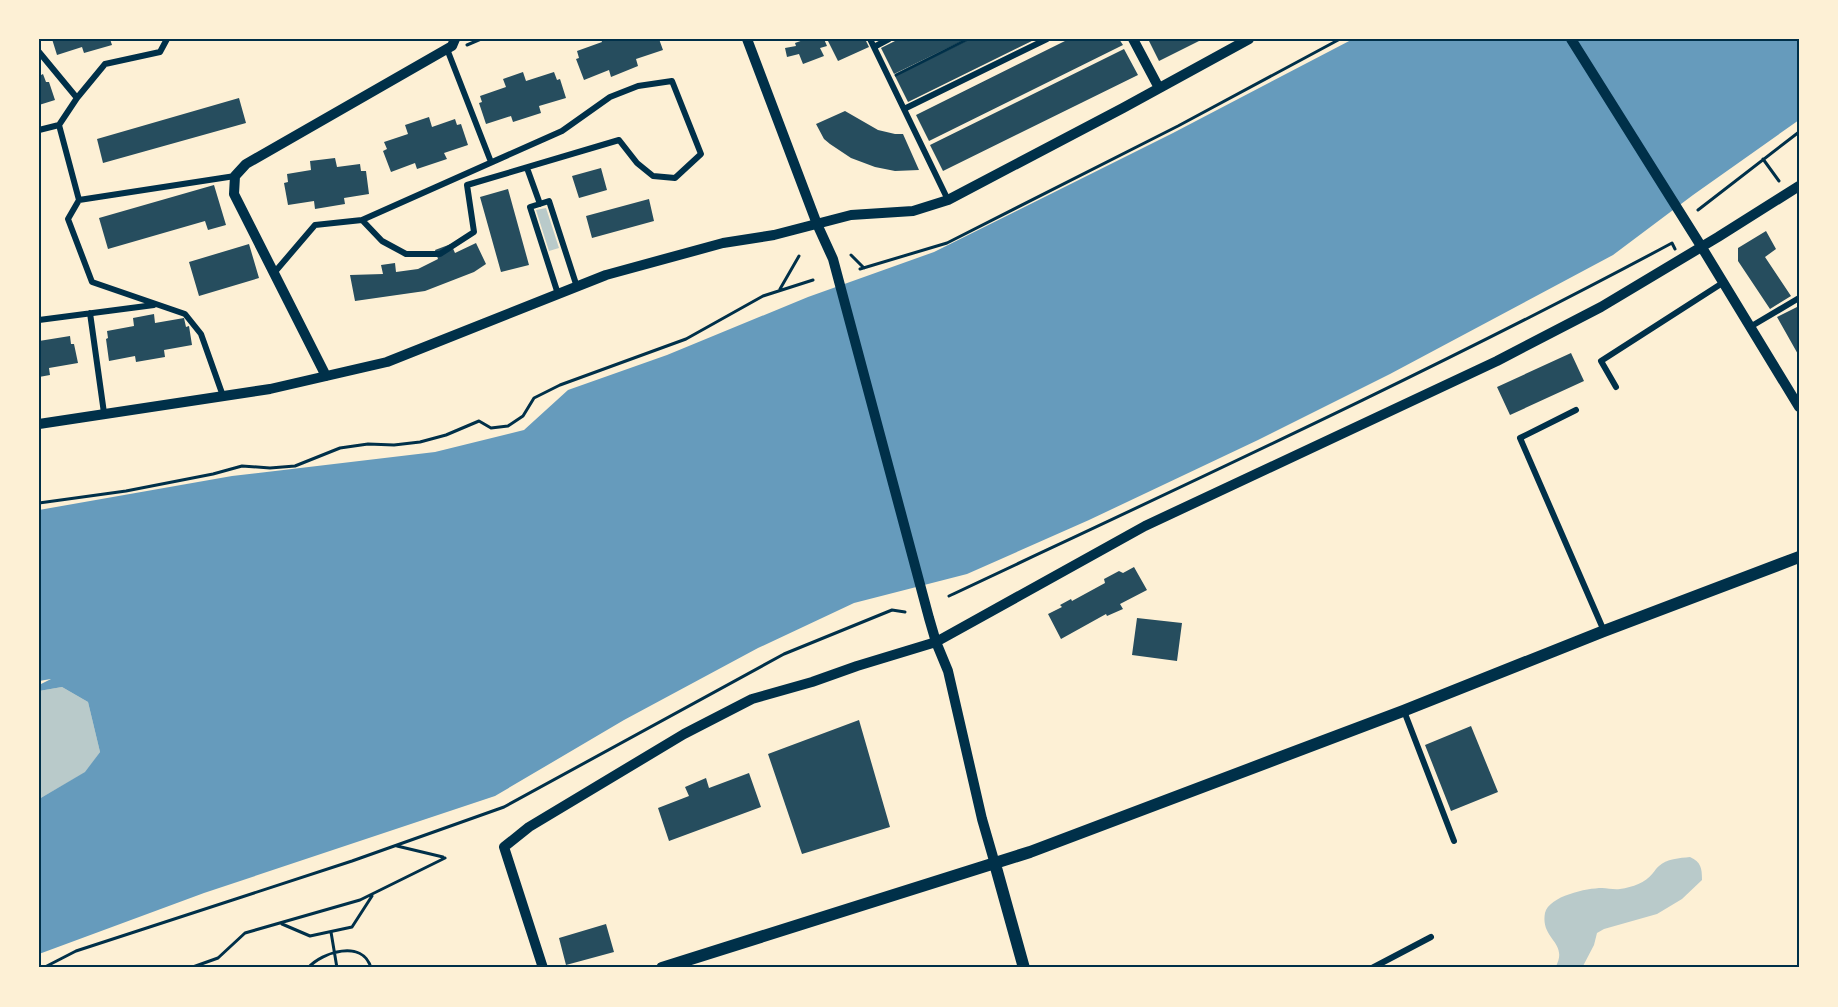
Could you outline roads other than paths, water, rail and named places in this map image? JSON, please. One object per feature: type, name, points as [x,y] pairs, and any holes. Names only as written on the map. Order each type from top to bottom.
[{"type":"main road","points":[[662,968],[1029,852],[1403,711],[1799,557]]},
{"type":"main road","points":[[995,864],[1024,968]]},
{"type":"street","points":[[39,130],[59,125],[77,98],[105,64],[160,52],[167,39]]},
{"type":"street","points":[[79,200],[235,176],[246,164],[452,46],[454,39]]},
{"type":"street","points":[[747,39],[817,225],[833,259],[929,618],[948,671],[982,819],[995,864]]},
{"type":"street","points":[[870,39],[948,200]]},
{"type":"street","points":[[874,47],[889,39]]},
{"type":"street","points":[[904,109],[1047,39]]},
{"type":"street","points":[[1133,39],[1159,88]]},
{"type":"street","points":[[1570,39],[1724,282],[1799,407]]},
{"type":"street","points":[[39,424],[270,389],[387,362],[606,275],[723,243],[774,235],[851,215],[913,211],[948,200],[1246,40]]},
{"type":"street","points":[[447,49],[491,162]]},
{"type":"street","points":[[39,52],[77,98]]},
{"type":"street","points":[[274,273],[315,225],[362,220],[562,131],[610,97],[639,86],[672,81],[701,154],[675,178],[653,176],[637,163],[619,140],[467,185],[474,232],[440,254],[406,254],[381,241],[362,220]]},
{"type":"street","points":[[59,125],[79,200],[68,219],[92,282],[185,314],[201,334],[223,396]]},
{"type":"street","points":[[527,168],[540,204]]},
{"type":"street","points":[[235,176],[234,194],[326,376]]},
{"type":"street","points":[[543,968],[504,847],[529,827],[684,734],[752,699],[936,642],[1145,526],[1497,361],[1601,307],[1799,186]]},
{"type":"street","points":[[558,294],[530,207],[549,201],[577,287]]},
{"type":"street","points":[[1616,387],[1601,361],[1724,282]]},
{"type":"street","points":[[1750,327],[1799,298]]},
{"type":"street","points":[[39,320],[156,304]]},
{"type":"street","points":[[90,314],[104,414]]},
{"type":"street","points":[[1576,410],[1520,438],[1604,631]]},
{"type":"street","points":[[1403,711],[1454,841]]},
{"type":"street","points":[[1372,968],[1431,938]]},
{"type":"water","points":[[1353,39],[1799,39],[1799,120],[1613,255],[1390,374],[1258,440],[1089,520],[967,574],[854,603],[758,648],[624,720],[495,796],[204,893],[39,954],[39,799],[85,772],[100,752],[88,702],[62,687],[39,691],[39,685],[51,679],[39,681],[39,510],[232,476],[435,452],[524,430],[568,390],[667,355],[808,297],[934,252],[1173,133]]}]
